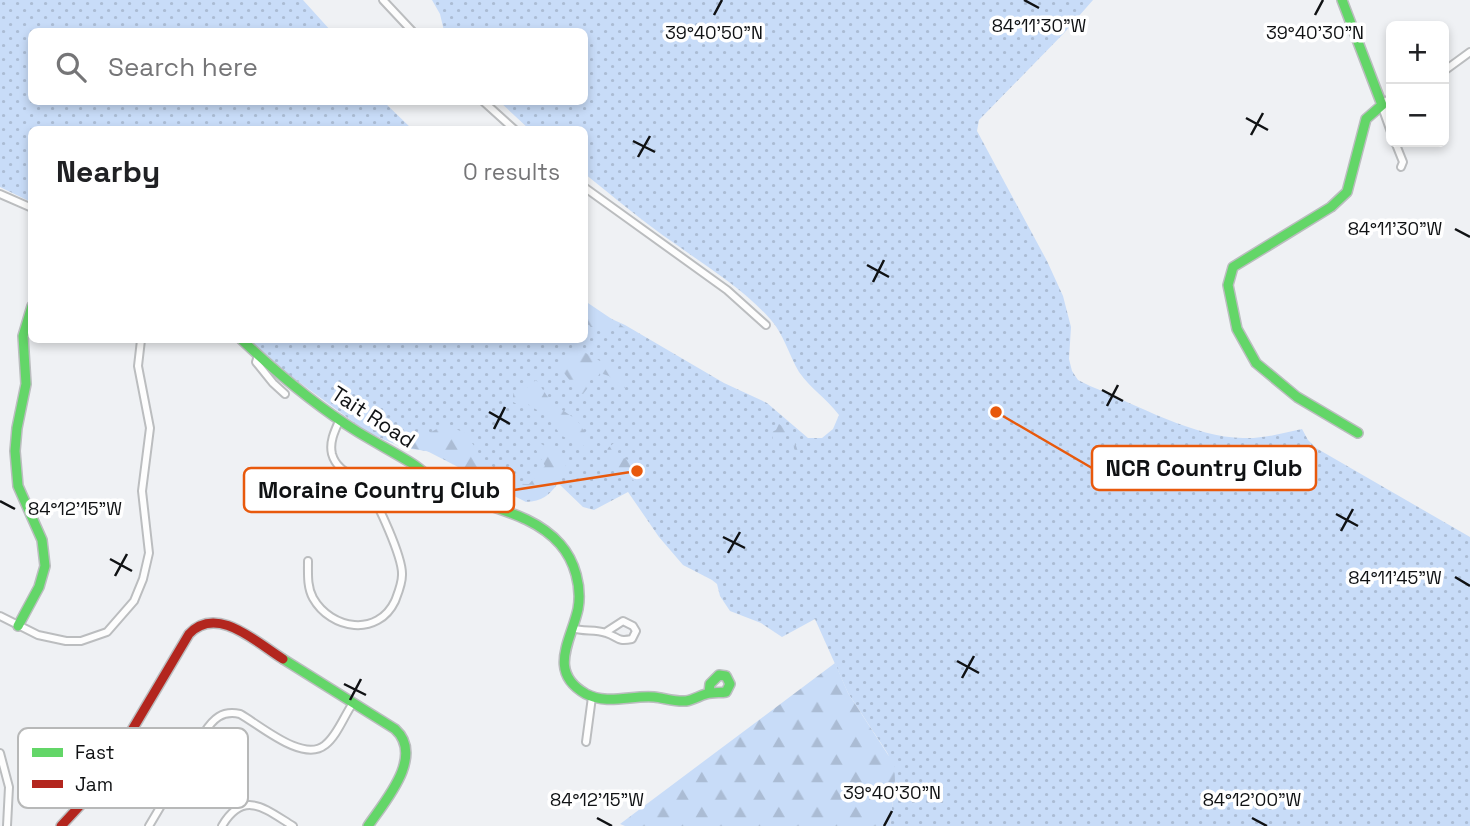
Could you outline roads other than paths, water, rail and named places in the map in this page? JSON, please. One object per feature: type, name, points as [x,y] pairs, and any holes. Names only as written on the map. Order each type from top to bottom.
[{"type":"street","points":[[383,0],[409,28]]},
{"type":"street","points":[[1342,0],[1386,117]]},
{"type":"street","points":[[1449,67],[1470,52]]},
{"type":"street","points":[[1358,433],[1297,397],[1256,363],[1237,329],[1228,285],[1233,267],[1331,207],[1347,192],[1366,118],[1386,102]]},
{"type":"street","points":[[487,105],[511,126]]},
{"type":"street","points":[[1397,147],[1403,162],[1401,167]]},
{"type":"street","points":[[588,190],[727,290],[766,325]]},
{"type":"street","points":[[0,194],[28,206]]},
{"type":"street","points":[[18,626],[40,587],[45,566],[40,533],[28,513],[18,486],[15,451],[15,438],[26,384],[23,337],[28,320]]},
{"type":"street","points":[[0,616],[38,635],[66,642],[91,639],[112,628],[134,601],[149,553],[142,492],[150,428],[138,366],[141,343]]},
{"type":"street","name":"Tait Road","points":[[245,343],[340,419],[420,468],[442,487],[531,522],[551,535],[565,550],[574,568],[579,588],[578,609],[572,628]]},
{"type":"street","name":"Tait Road","points":[[258,355],[256,362],[285,394]]},
{"type":"street","points":[[309,561],[310,589],[315,600],[331,615],[351,624],[363,626],[380,619],[393,604],[401,583],[402,568],[398,553],[368,490],[341,469],[334,458],[332,438],[340,419]]},
{"type":"street","points":[[133,728],[189,634],[205,622],[226,624],[404,737],[408,747],[404,765],[368,826]]},
{"type":"street","points":[[606,632],[586,632],[572,628],[564,648],[566,670],[577,687],[592,697],[648,697],[684,701],[709,693]]},
{"type":"street","points":[[586,742],[592,697]]},
{"type":"street","points":[[207,728],[220,715],[230,712],[240,714],[297,748],[309,751],[327,744],[353,703]]},
{"type":"street","points":[[0,753],[9,787],[7,826]]},
{"type":"street","points":[[248,804],[265,809],[293,826]]},
{"type":"street","points":[[61,826],[79,808]]},
{"type":"street","points":[[149,826],[160,808]]},
{"type":"street","points":[[222,826],[233,811],[239,808]]},
{"type":"place","name":"NCR Country Club","points":[[996,412]]},
{"type":"place","name":"Moraine Country Club","points":[[637,471]]}]
